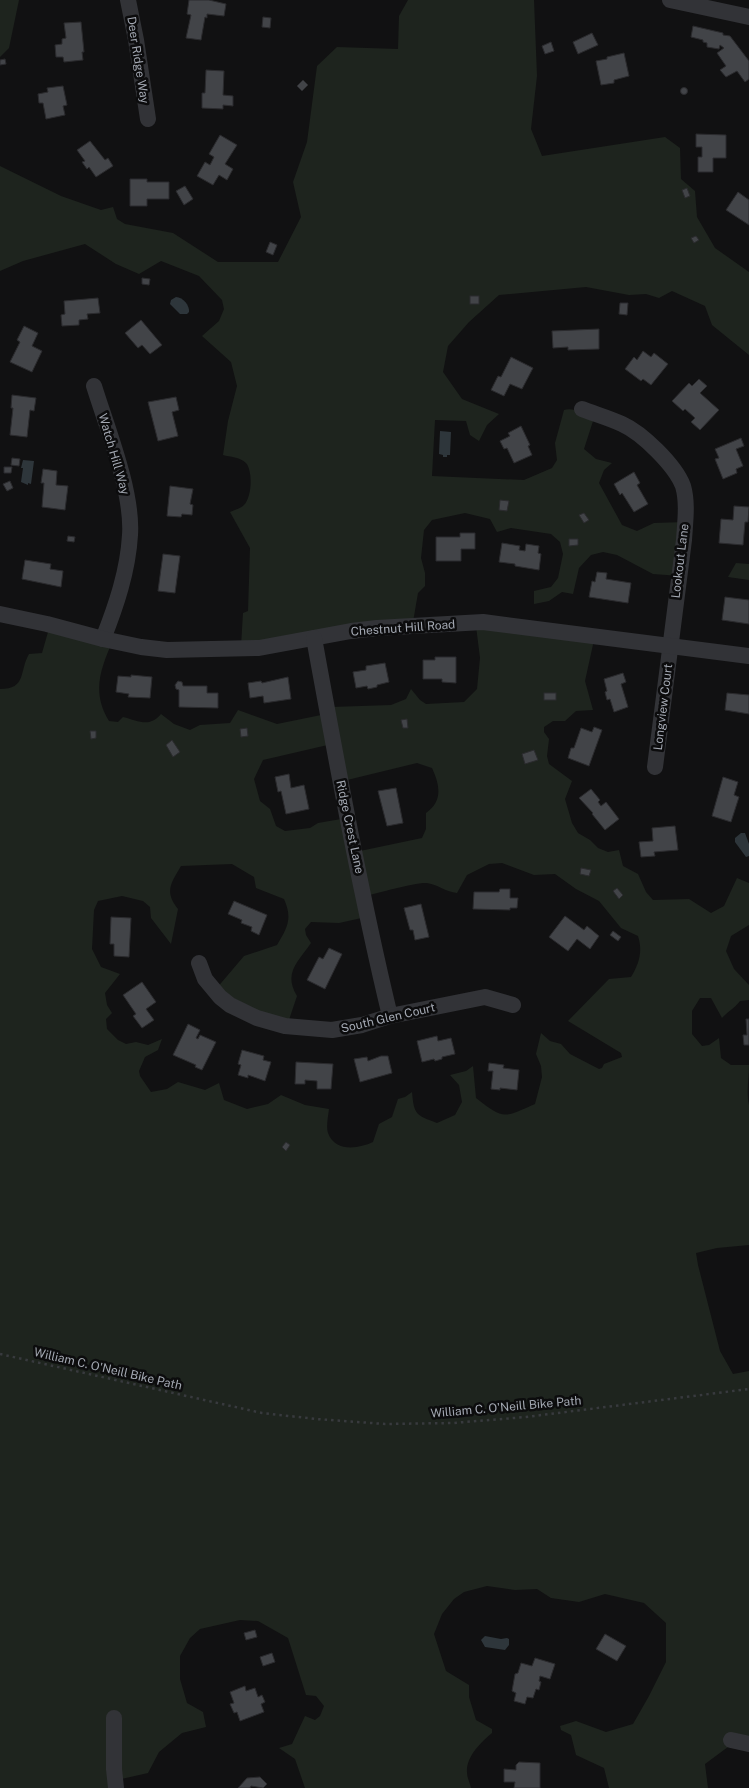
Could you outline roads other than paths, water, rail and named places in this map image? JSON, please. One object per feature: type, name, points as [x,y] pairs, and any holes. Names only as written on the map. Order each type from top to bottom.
[{"type":"street","name":"Deer Ridge Way","points":[[128,0],[148,119]]},
{"type":"street","points":[[670,0],[749,18]]},
{"type":"street","name":"Watch Hill Way","points":[[94,386],[124,485],[130,524],[126,571],[103,639]]},
{"type":"street","name":"Lookout Lane","points":[[582,409],[623,424],[643,438],[668,462],[683,486],[686,507],[684,540],[670,646]]},
{"type":"street","name":"Chestnut Hill Road","points":[[0,614],[141,647],[179,651],[259,648],[377,628],[483,622],[749,656]]},
{"type":"street","name":"Ridge Crest Lane","points":[[314,638],[340,784],[372,941],[390,1016]]},
{"type":"street","name":"Longview Court","points":[[655,767],[670,646]]},
{"type":"street","name":"South Glen Court","points":[[199,963],[204,979],[220,997],[243,1012],[271,1023],[301,1028],[332,1030],[362,1025],[390,1016],[485,997],[513,1004]]},
{"type":"street","points":[[114,1718],[116,1788]]},
{"type":"street","points":[[731,1740],[749,1744]]}]
